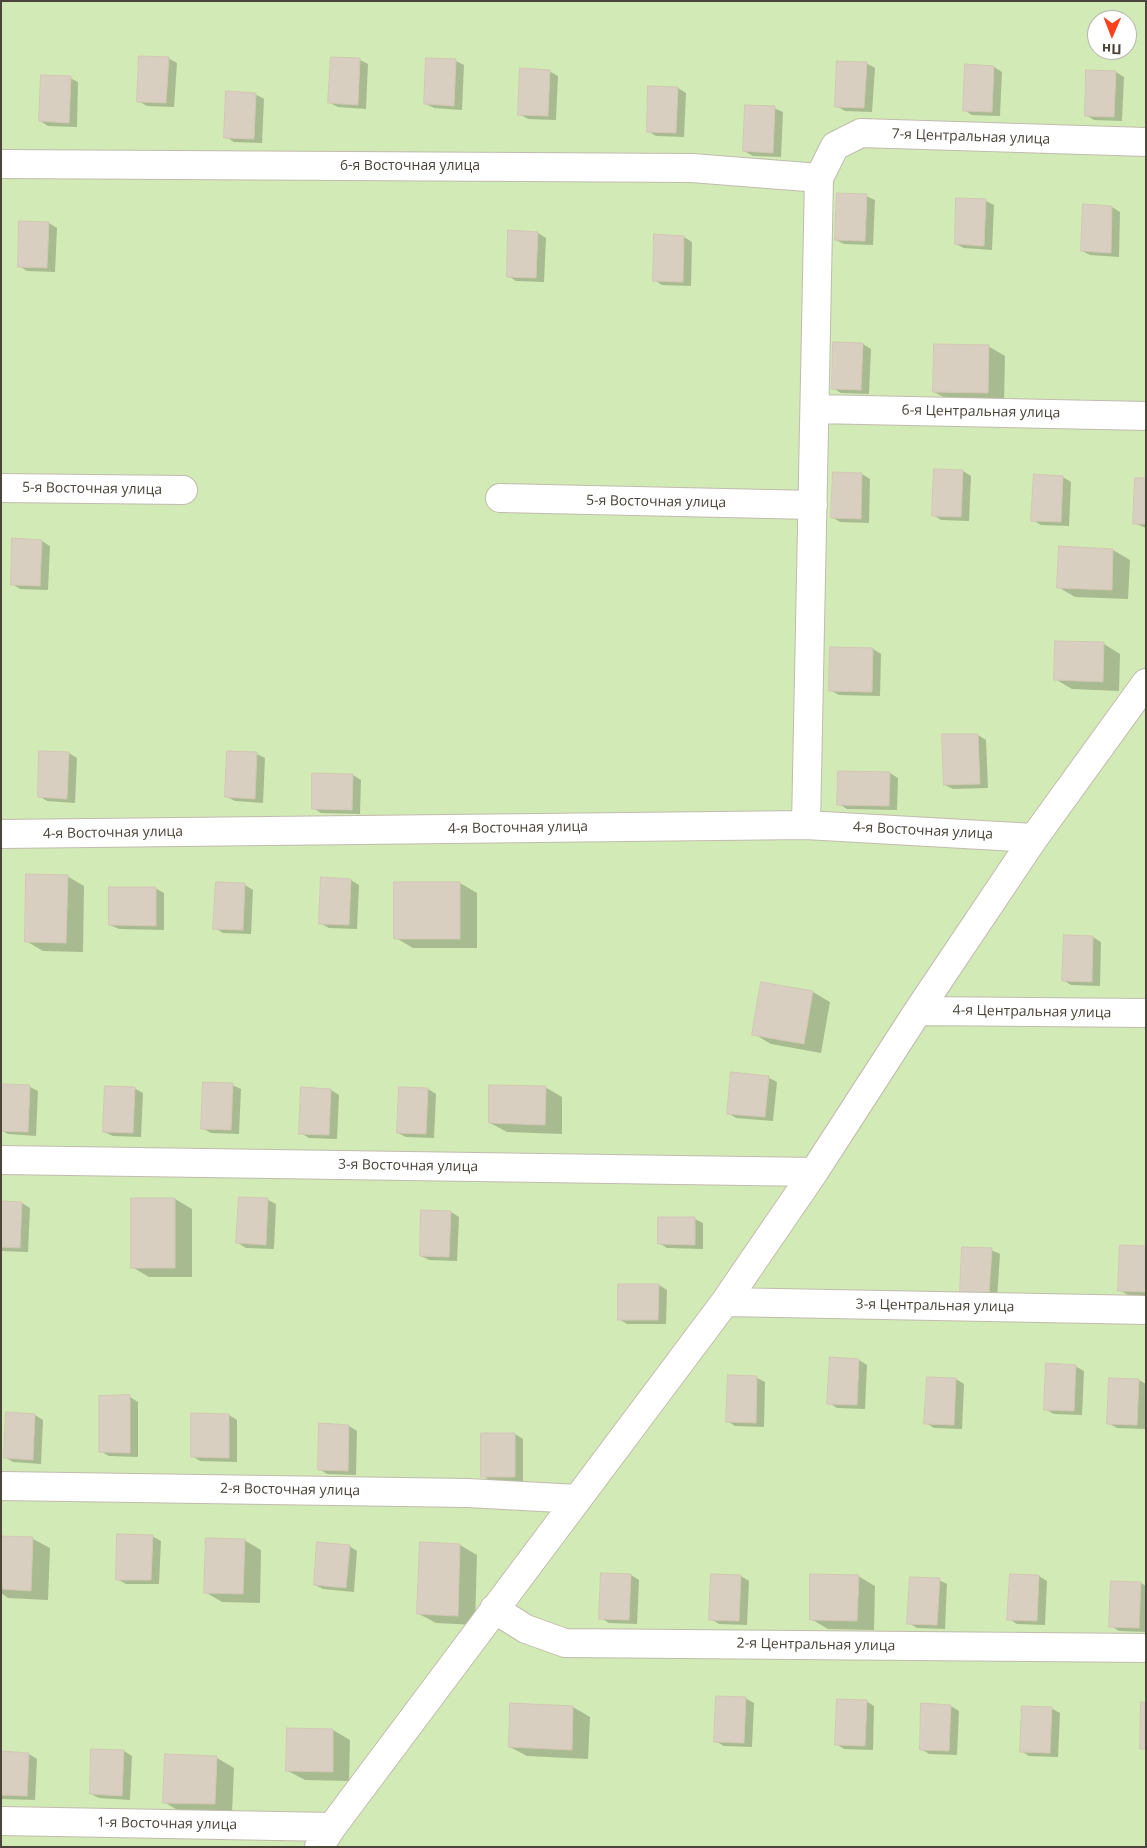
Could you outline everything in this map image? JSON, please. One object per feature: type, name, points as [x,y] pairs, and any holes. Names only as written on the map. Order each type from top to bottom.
[{"type":"street","name":"7-я Центральная улица","points":[[819,178],[835,146],[861,133],[1146,142]]},
{"type":"street","name":"6-я Восточная улица","points":[[1,164],[692,168],[819,178]]},
{"type":"street","points":[[806,824],[819,178]]},
{"type":"street","name":"6-я Центральная улица","points":[[815,409],[1146,416]]},
{"type":"street","name":"5-я Восточная улица","points":[[1,488],[183,490]]},
{"type":"street","name":"5-я Восточная улица","points":[[500,498],[813,505]]},
{"type":"street","points":[[326,1837],[725,1302],[814,1172],[918,1011],[1034,838],[1146,683]]},
{"type":"street","name":"4-я Восточная улица","points":[[1,834],[806,824],[1034,838]]},
{"type":"street","name":"4-я Центральная улица","points":[[918,1011],[1146,1013]]},
{"type":"street","name":"3-я Восточная улица","points":[[1,1160],[814,1172]]},
{"type":"street","name":"3-я Центральная улица","points":[[725,1302],[1146,1310]]},
{"type":"street","name":"2-я Восточная улица","points":[[1,1486],[468,1493],[578,1499]]},
{"type":"street","name":"2-я Центральная улица","points":[[494,1610],[526,1629],[565,1643],[1146,1648]]},
{"type":"street","name":"1-я Восточная улица","points":[[1,1821],[326,1837]]},
{"type":"green space","points":[[1,1],[1146,1],[1146,1847],[1,1847]]},
{"type":"building","points":[[139,56],[169,57],[166,103],[137,102]]},
{"type":"building","points":[[331,57],[360,58],[358,105],[328,103]]},
{"type":"building","points":[[426,58],[456,59],[454,106],[424,104]]},
{"type":"building","points":[[837,61],[867,62],[864,108],[835,107]]},
{"type":"building","points":[[965,64],[994,66],[992,112],[963,111]]},
{"type":"building","points":[[520,68],[550,70],[548,116],[518,115]]},
{"type":"building","points":[[1086,70],[1116,71],[1114,117],[1085,116]]},
{"type":"building","points":[[41,75],[71,76],[69,123],[39,121]]},
{"type":"building","points":[[648,86],[678,87],[676,133],[647,132]]},
{"type":"building","points":[[226,91],[256,93],[254,139],[224,138]]},
{"type":"building","points":[[745,105],[775,106],[773,153],[743,151]]},
{"type":"building","points":[[837,193],[867,194],[865,241],[835,240]]},
{"type":"building","points":[[956,198],[986,199],[984,246],[955,244]]},
{"type":"building","points":[[1083,204],[1112,206],[1111,253],[1081,251]]},
{"type":"building","points":[[19,221],[49,222],[47,268],[18,267]]},
{"type":"building","points":[[508,230],[538,232],[536,278],[507,277]]},
{"type":"building","points":[[654,234],[684,236],[683,282],[653,281]]},
{"type":"building","points":[[833,342],[863,343],[861,390],[832,389]]},
{"type":"building","points":[[934,344],[989,345],[988,393],[933,392]]},
{"type":"building","points":[[934,469],[963,470],[961,517],[932,516]]},
{"type":"building","points":[[833,472],[862,473],[861,519],[831,518]]},
{"type":"building","points":[[1034,474],[1063,476],[1061,522],[1031,521]]},
{"type":"building","points":[[1135,478],[1146,478],[1146,524],[1133,524]]},
{"type":"building","points":[[12,538],[42,540],[40,586],[11,585]]},
{"type":"building","points":[[1059,546],[1113,549],[1112,590],[1057,588]]},
{"type":"building","points":[[1055,641],[1104,642],[1103,682],[1054,680]]},
{"type":"building","points":[[830,647],[873,648],[872,692],[829,691]]},
{"type":"building","points":[[942,734],[978,734],[980,784],[944,785]]},
{"type":"building","points":[[39,751],[69,752],[67,799],[38,797]]},
{"type":"building","points":[[227,751],[257,752],[255,799],[225,797]]},
{"type":"building","points":[[838,771],[890,772],[889,806],[837,805]]},
{"type":"building","points":[[312,773],[353,774],[352,810],[312,809]]},
{"type":"building","points":[[26,874],[68,875],[66,943],[25,942]]},
{"type":"building","points":[[321,877],[351,879],[349,925],[319,924]]},
{"type":"building","points":[[216,882],[245,883],[243,930],[213,929]]},
{"type":"building","points":[[394,882],[460,882],[460,939],[394,939]]},
{"type":"building","points":[[109,887],[156,887],[156,926],[109,925]]},
{"type":"building","points":[[1064,935],[1093,936],[1092,982],[1062,981]]},
{"type":"building","points":[[761,982],[813,991],[804,1044],[752,1035]]},
{"type":"building","points":[[731,1072],[769,1076],[765,1117],[727,1114]]},
{"type":"building","points":[[203,1082],[233,1083],[231,1130],[201,1129]]},
{"type":"building","points":[[1,1084],[30,1085],[28,1132],[1,1131]]},
{"type":"building","points":[[489,1085],[546,1086],[545,1125],[489,1123]]},
{"type":"building","points":[[105,1086],[135,1087],[133,1133],[103,1132]]},
{"type":"building","points":[[301,1087],[331,1089],[329,1135],[299,1134]]},
{"type":"building","points":[[399,1087],[428,1088],[426,1134],[397,1133]]},
{"type":"building","points":[[239,1197],[268,1198],[266,1245],[236,1243]]},
{"type":"building","points":[[131,1198],[175,1198],[175,1268],[131,1268]]},
{"type":"building","points":[[1,1201],[22,1202],[20,1248],[1,1247]]},
{"type":"building","points":[[421,1210],[451,1211],[449,1257],[420,1256]]},
{"type":"building","points":[[658,1217],[695,1217],[695,1245],[658,1244]]},
{"type":"building","points":[[1120,1245],[1146,1246],[1146,1292],[1118,1291]]},
{"type":"building","points":[[962,1247],[992,1248],[989,1295],[960,1294]]},
{"type":"building","points":[[618,1284],[659,1284],[658,1320],[618,1320]]},
{"type":"building","points":[[830,1357],[859,1359],[857,1405],[827,1404]]},
{"type":"building","points":[[1046,1363],[1076,1365],[1074,1411],[1044,1410]]},
{"type":"building","points":[[728,1375],[757,1376],[756,1423],[726,1422]]},
{"type":"building","points":[[927,1377],[956,1378],[954,1425],[924,1424]]},
{"type":"building","points":[[1109,1378],[1139,1379],[1137,1425],[1107,1424]]},
{"type":"building","points":[[130,1395],[130,1453],[99,1452],[99,1396]]},
{"type":"building","points":[[6,1412],[35,1414],[33,1460],[4,1458]]},
{"type":"building","points":[[191,1413],[229,1414],[229,1458],[191,1457]]},
{"type":"building","points":[[319,1423],[349,1425],[348,1471],[318,1470]]},
{"type":"building","points":[[481,1433],[515,1433],[515,1477],[481,1477]]},
{"type":"building","points":[[117,1534],[153,1535],[151,1580],[116,1580]]},
{"type":"building","points":[[1,1536],[33,1537],[31,1591],[1,1589]]},
{"type":"building","points":[[206,1538],[245,1539],[243,1594],[204,1593]]},
{"type":"building","points":[[317,1542],[350,1545],[346,1588],[314,1585]]},
{"type":"building","points":[[420,1542],[460,1544],[458,1616],[417,1614]]},
{"type":"building","points":[[601,1573],[631,1574],[629,1620],[599,1619]]},
{"type":"building","points":[[711,1574],[741,1575],[739,1621],[709,1620]]},
{"type":"building","points":[[810,1574],[859,1575],[857,1621],[810,1620]]},
{"type":"building","points":[[1010,1574],[1039,1575],[1037,1621],[1007,1620]]},
{"type":"building","points":[[910,1577],[940,1578],[937,1625],[907,1624]]},
{"type":"building","points":[[1111,1581],[1141,1582],[1139,1628],[1109,1627]]},
{"type":"building","points":[[716,1696],[746,1697],[744,1743],[714,1742]]},
{"type":"building","points":[[837,1699],[867,1700],[865,1746],[835,1745]]},
{"type":"building","points":[[1141,1702],[1146,1703],[1146,1749],[1140,1749]]},
{"type":"building","points":[[510,1703],[573,1706],[572,1750],[509,1747]]},
{"type":"building","points":[[921,1703],[951,1705],[949,1751],[920,1750]]},
{"type":"building","points":[[1022,1706],[1052,1707],[1050,1753],[1020,1752]]},
{"type":"building","points":[[287,1728],[333,1729],[333,1772],[286,1771]]},
{"type":"building","points":[[91,1749],[124,1750],[122,1796],[90,1794]]},
{"type":"building","points":[[1,1751],[29,1753],[27,1796],[1,1795]]},
{"type":"building","points":[[165,1754],[217,1756],[215,1804],[163,1803]]}]
